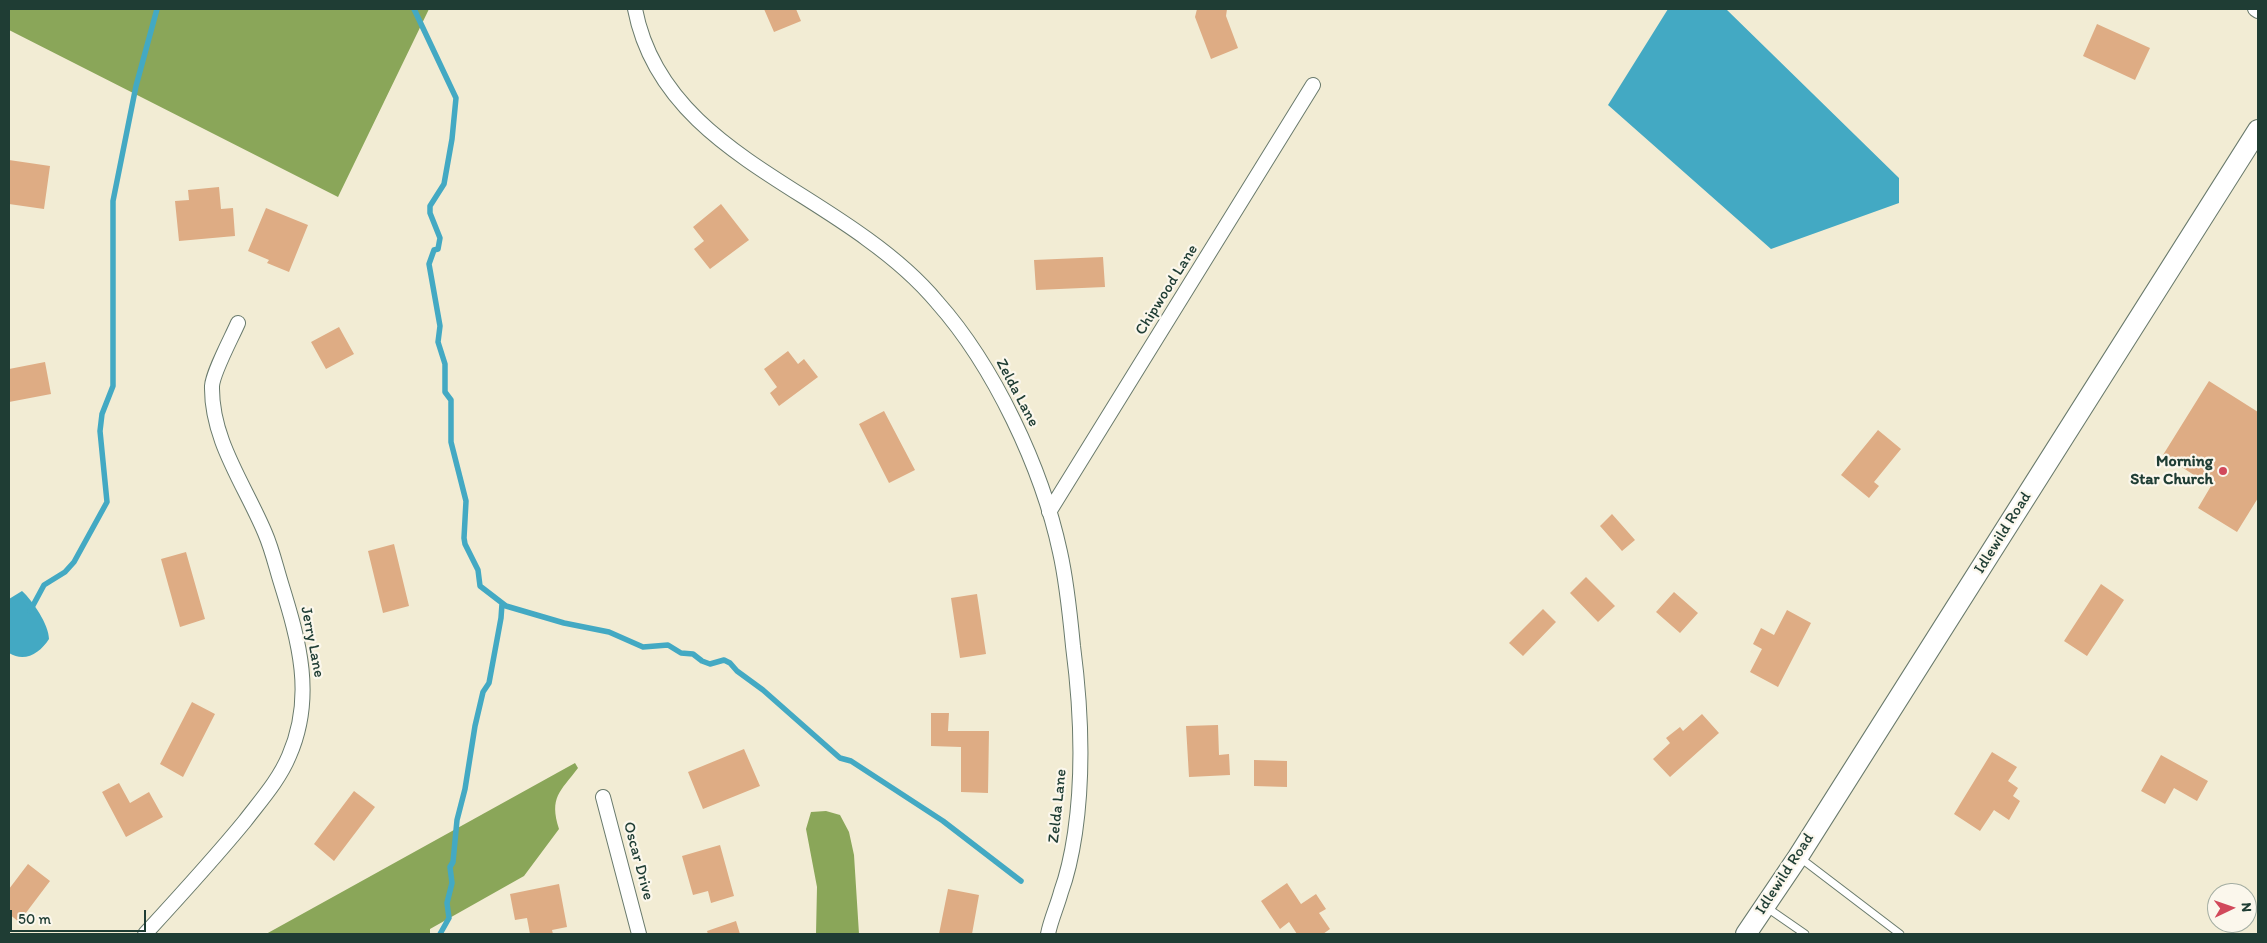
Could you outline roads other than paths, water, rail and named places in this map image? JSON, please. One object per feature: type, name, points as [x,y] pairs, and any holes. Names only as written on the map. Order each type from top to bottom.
[{"type":"main road","name":"Idlewild Road","points":[[1746,934],[1798,856],[2258,130]]},
{"type":"street","name":"Zelda Lane","points":[[635,9],[637,22],[663,76],[682,104],[710,132],[736,154],[866,238],[897,263],[938,302],[983,364],[1024,443],[1049,512],[1060,553],[1079,694],[1080,779],[1075,832],[1067,874],[1048,934]]},
{"type":"street","name":"Chipwood Lane","points":[[1049,512],[1313,85]]},
{"type":"street","name":"Jerry Lane","points":[[145,934],[262,800],[289,756],[301,723],[304,701],[303,679],[290,610],[266,534],[233,469],[213,411],[212,383],[238,323]]},
{"type":"street","name":"Oscar Drive","points":[[603,797],[639,934]]},
{"type":"lane","points":[[1798,856],[1900,934]]},
{"type":"lane","points":[[1764,906],[1805,934]]},
{"type":"water","points":[[1668,9],[1726,9],[1899,178],[1899,203],[1771,249],[1608,105]]},
{"type":"water","points":[[22,591],[40,614],[49,639],[37,652],[26,657],[15,656],[9,653],[9,599]]},
{"type":"waterway","points":[[30,611],[44,585],[65,572],[74,562],[107,502],[100,431],[102,414],[113,386],[113,201],[136,86],[157,9]]},
{"type":"waterway","points":[[414,9],[456,98],[452,139],[444,184],[430,206],[430,213],[440,238],[438,249],[434,250],[429,264],[440,326],[438,342],[445,364],[445,392],[451,400],[451,442],[466,501],[464,538],[478,570],[480,586],[506,606],[564,623],[609,632],[643,647],[668,645],[681,653],[693,654],[710,664],[724,660],[730,663],[840,758],[851,761],[943,821],[1021,881]]},
{"type":"waterway","points":[[440,934],[449,918],[447,903],[452,883],[450,867],[453,862],[457,820],[465,789],[475,726],[483,692],[489,683],[502,604]]},
{"type":"place","name":"Morning Star Church","points":[[2223,471]]}]
